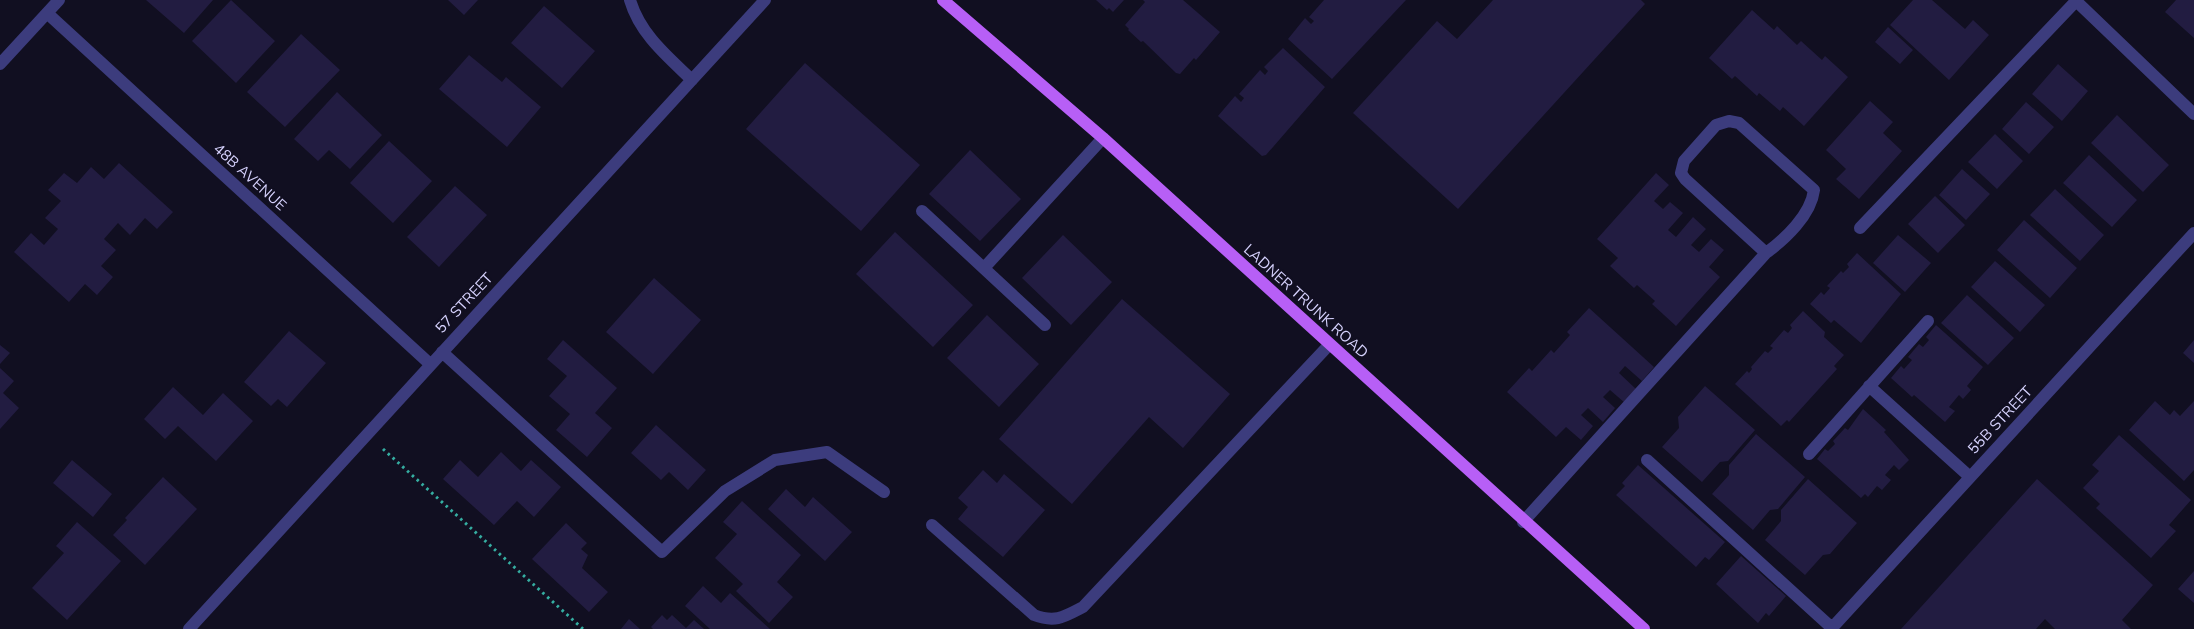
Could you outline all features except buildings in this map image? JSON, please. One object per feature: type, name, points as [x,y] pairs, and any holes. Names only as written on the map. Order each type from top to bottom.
[{"type":"main road","name":"LADNER TRUNK ROAD","points":[[943,0],[1103,138],[1523,522],[1644,629]]},
{"type":"street","points":[[0,64],[59,0]]},
{"type":"street","points":[[630,0],[640,24],[655,45],[692,80]]},
{"type":"street","name":"57 STREET","points":[[189,629],[765,0]]},
{"type":"street","points":[[1860,228],[2075,0],[2194,114]]},
{"type":"street","name":"48B AVENUE","points":[[46,14],[430,364]]},
{"type":"street","points":[[1523,522],[1766,253],[1777,245],[1808,210],[1813,201],[1814,190],[1739,122],[1729,121],[1716,125],[1684,161],[1681,172],[1685,180],[1766,253]]},
{"type":"street","points":[[984,268],[1103,138]]},
{"type":"street","points":[[922,212],[1045,324]]},
{"type":"street","name":"55B STREET","points":[[1832,629],[2194,233]]},
{"type":"street","points":[[1809,454],[1928,321]]},
{"type":"street","points":[[932,525],[1034,615],[1048,620],[1064,616],[1083,607],[1329,345]]},
{"type":"street","points":[[442,352],[662,552],[725,491],[775,460],[826,452],[884,492]]},
{"type":"street","points":[[1869,386],[1970,477]]},
{"type":"street","points":[[1647,460],[1832,629]]},
{"type":"path","points":[[367,435],[583,629]]}]
